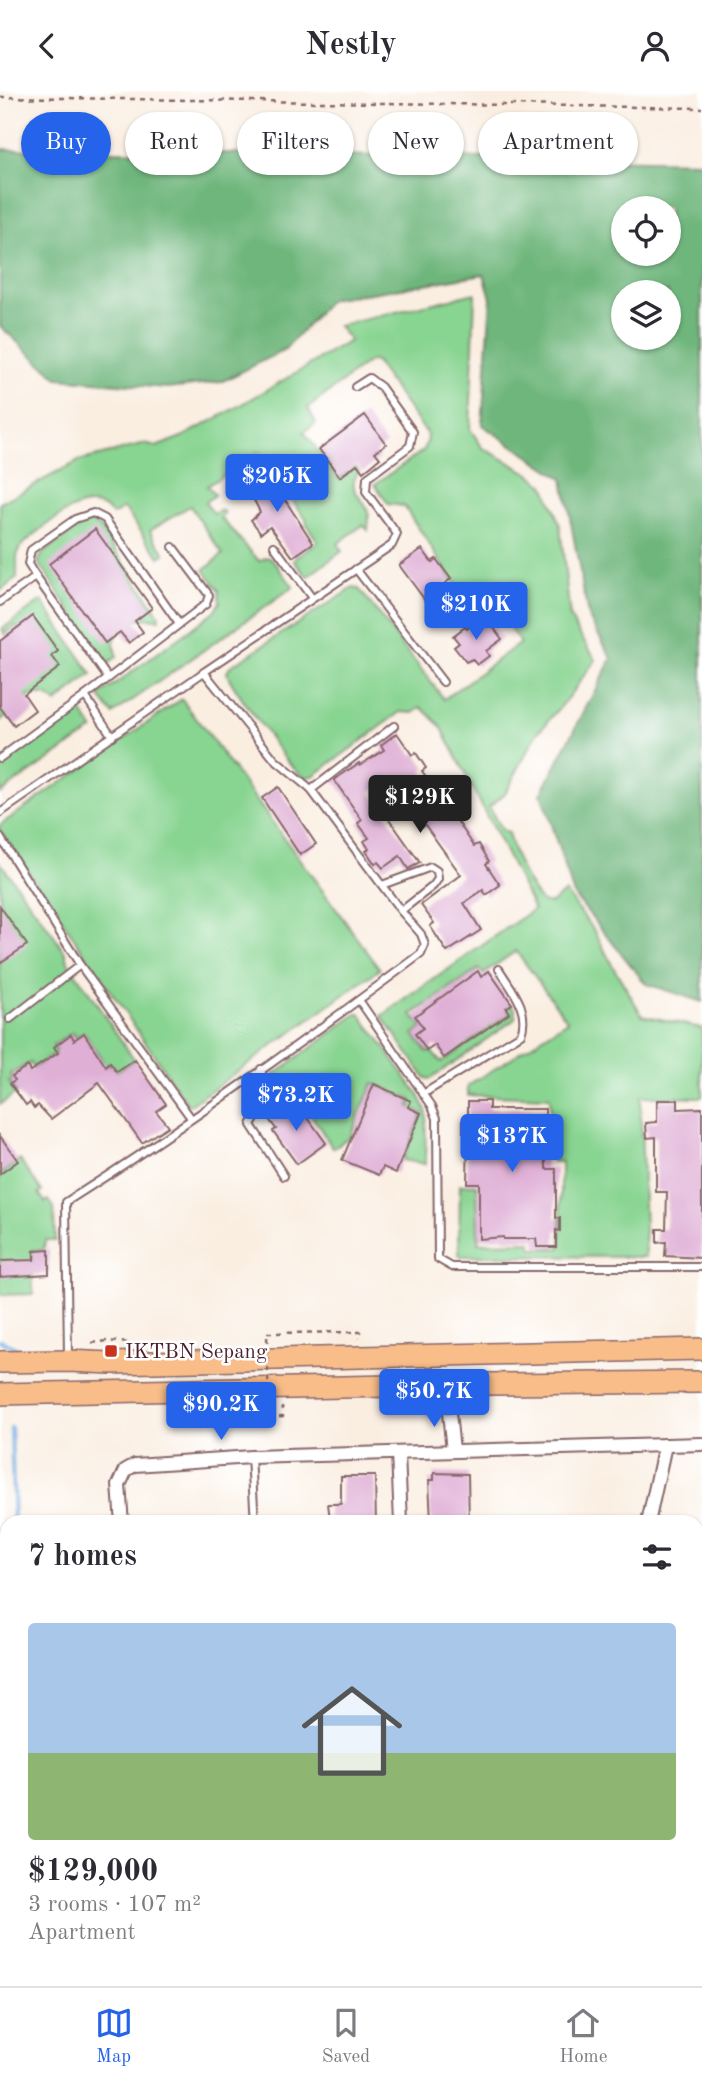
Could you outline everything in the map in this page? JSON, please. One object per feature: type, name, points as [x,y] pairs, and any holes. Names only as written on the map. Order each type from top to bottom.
[{"type":"main road","points":[[0,1362],[111,1363],[702,1349]]},
{"type":"main road","points":[[0,1394],[702,1382]]},
{"type":"main road","points":[[401,1386],[424,1391],[448,1404],[488,1384]]},
{"type":"street","points":[[448,1404],[453,1450]]},
{"type":"street","points":[[122,1515],[120,1485],[126,1470],[135,1465],[251,1457],[702,1444]]},
{"type":"street","points":[[650,1515],[665,1445]]},
{"type":"street","points":[[398,1453],[401,1515]]},
{"type":"lane","points":[[0,813],[392,545],[397,534],[366,492],[367,478],[410,446],[412,432],[381,387],[369,378],[355,387]]},
{"type":"lane","points":[[108,678],[28,564],[31,550],[75,519],[93,513],[105,519],[179,624]]},
{"type":"lane","points":[[274,545],[312,598]]},
{"type":"lane","points":[[0,758],[206,604],[208,595],[173,547]]},
{"type":"lane","points":[[356,569],[443,682]]},
{"type":"lane","points":[[0,603],[36,577]]},
{"type":"lane","points":[[68,1361],[66,1202],[359,1000],[421,954],[425,945],[421,934],[311,790],[275,760],[204,672]]},
{"type":"lane","points":[[86,696],[112,736]]},
{"type":"lane","points":[[311,790],[394,726]]},
{"type":"lane","points":[[0,837],[80,965],[191,1118]]},
{"type":"lane","points":[[382,885],[431,867],[437,871],[438,879],[433,886],[401,911]]},
{"type":"lane","points":[[10,1019],[80,965]]},
{"type":"lane","points":[[423,1094],[521,1034],[525,1023],[523,1007],[499,969]]},
{"type":"lane","points":[[359,1000],[437,1118],[438,1259],[452,1267],[702,1267]]},
{"type":"lane","points":[[261,1069],[267,1097],[251,1125],[285,1176]]},
{"type":"lane","points":[[251,1457],[255,1515]]},
{"type":"path","points":[[0,97],[702,108]]},
{"type":"path","points":[[269,1417],[267,1333],[361,1332],[361,1338],[348,1338]]},
{"type":"path","points":[[259,1406],[283,1406],[283,1416],[269,1417],[265,1420],[167,1422],[167,1417],[259,1414],[259,1406]]},
{"type":"green space","points":[[0,149],[21,149],[21,175],[111,175],[111,151],[125,151],[125,175],[223,175],[223,153],[237,153],[237,175],[354,175],[354,156],[368,156],[368,175],[464,175],[464,158],[478,158],[478,175],[638,175],[638,161],[702,162],[702,1002],[646,984],[574,895],[541,794],[612,658],[588,616],[563,479],[482,425],[491,298],[484,274],[330,300],[285,350],[221,382],[167,388],[58,379],[0,326]]},
{"type":"green space","points":[[475,293],[470,429],[483,448],[530,474],[544,485],[560,525],[570,618],[596,660],[538,732],[505,793],[489,807],[502,831],[508,833],[513,851],[531,888],[543,903],[551,903],[565,892],[595,931],[642,1015],[702,1028],[702,1097],[640,1097],[646,1257],[459,1256],[460,1185],[477,1185],[478,1243],[531,1242],[532,1249],[561,1248],[561,1162],[553,1161],[549,1098],[468,1095],[468,1086],[568,1021],[516,951],[483,974],[479,969],[412,1015],[422,1028],[414,1034],[427,1052],[431,1050],[441,1062],[510,1014],[506,1008],[512,1004],[515,1009],[515,1019],[430,1079],[425,1078],[382,1016],[534,909],[441,726],[422,707],[414,713],[401,712],[313,776],[306,777],[296,770],[275,745],[228,676],[227,672],[231,666],[353,588],[359,589],[444,699],[520,643],[490,601],[463,596],[404,506],[388,504],[375,484],[424,450],[428,439],[375,362],[370,361],[308,408],[316,423],[304,432],[339,479],[356,467],[359,471],[354,489],[366,506],[368,530],[363,525],[337,544],[342,551],[308,577],[294,560],[318,542],[306,519],[258,452],[207,486],[215,495],[205,502],[214,514],[222,510],[225,513],[221,518],[259,561],[267,557],[273,559],[293,587],[113,714],[99,696],[187,632],[215,610],[220,602],[219,590],[204,570],[223,554],[190,506],[150,530],[165,554],[160,557],[124,508],[113,515],[103,507],[92,504],[79,506],[54,519],[22,545],[17,555],[17,578],[0,591],[0,503],[79,461],[145,444],[156,447],[184,436],[350,341],[338,326]]},
{"type":"green space","points":[[85,522],[93,522],[102,529],[159,615],[159,620],[144,618],[120,627],[114,642],[116,657],[109,663],[105,662],[38,562],[43,553]]},
{"type":"green space","points":[[42,601],[92,675],[56,703],[46,696],[30,696],[0,721],[0,653],[23,630],[16,626],[5,634],[2,629]]},
{"type":"green space","points":[[182,699],[380,969],[189,1106],[0,830],[0,825]]},
{"type":"green space","points":[[80,709],[93,729],[0,793],[0,765]]},
{"type":"green space","points":[[0,862],[66,953],[68,962],[134,1059],[117,1072],[110,1063],[98,1072],[94,1067],[103,1061],[84,1033],[75,1038],[72,1033],[53,1046],[56,1053],[33,1068],[30,1063],[11,1075],[13,1080],[9,1082],[16,1093],[0,1104]]},
{"type":"green space","points":[[360,1014],[419,1095],[426,1110],[425,1164],[402,1160],[422,1113],[409,1107],[412,1100],[373,1083],[349,1137],[333,1148],[306,1107],[300,1111],[274,1075]]},
{"type":"green space","points":[[20,1160],[42,1191],[39,1193],[45,1202],[49,1200],[54,1208],[55,1240],[45,1240],[44,1250],[32,1250],[33,1294],[0,1295],[0,1175]]},
{"type":"building","points":[[365,415],[386,444],[375,452],[380,458],[363,472],[357,464],[340,477],[319,449]]},
{"type":"building","points":[[265,469],[313,543],[293,557],[270,526],[261,533],[251,520],[260,512],[245,482]]},
{"type":"building","points":[[95,529],[152,608],[135,621],[143,632],[129,643],[120,632],[105,643],[49,564]]},
{"type":"building","points":[[422,549],[432,562],[436,559],[451,579],[445,583],[455,596],[433,611],[399,565]]},
{"type":"building","points":[[33,616],[58,651],[52,656],[60,667],[24,694],[35,710],[14,726],[0,707],[0,641]]},
{"type":"building","points":[[481,619],[487,625],[490,623],[502,639],[486,651],[489,656],[477,665],[472,659],[466,662],[454,647],[459,643],[453,636]]},
{"type":"building","points":[[397,733],[412,755],[416,753],[426,768],[422,771],[439,795],[446,790],[461,813],[454,816],[474,846],[479,844],[489,861],[486,864],[500,885],[486,895],[483,890],[464,903],[481,930],[447,952],[430,926],[434,923],[421,905],[461,875],[425,825],[421,827],[415,817],[419,815],[391,777],[370,792],[420,863],[408,869],[400,856],[383,868],[378,862],[375,864],[366,851],[369,849],[364,841],[369,838],[358,823],[362,820],[334,780],[384,750],[381,745]]},
{"type":"building","points":[[278,787],[316,844],[300,855],[262,798]]},
{"type":"building","points":[[0,906],[27,945],[0,963]]},
{"type":"building","points":[[478,971],[481,977],[489,971],[512,1004],[506,1008],[509,1013],[444,1058],[435,1045],[427,1051],[415,1034],[423,1028],[415,1016]]},
{"type":"building","points":[[84,1033],[106,1067],[110,1063],[117,1072],[135,1060],[166,1104],[156,1111],[168,1126],[142,1143],[99,1083],[51,1119],[38,1105],[34,1108],[30,1102],[26,1105],[10,1083],[15,1080],[12,1076],[27,1066],[30,1071],[58,1053],[54,1047],[71,1034],[74,1040]]},
{"type":"building","points":[[374,1084],[411,1101],[408,1107],[421,1113],[396,1173],[383,1167],[379,1175],[342,1160]]},
{"type":"building","points":[[657,1100],[678,1100],[678,1109],[702,1108],[702,1258],[665,1256],[666,1242],[657,1243],[657,1229],[666,1229],[667,1192],[656,1192],[656,1137],[647,1138],[646,1123],[657,1122]]},
{"type":"building","points":[[468,1101],[489,1101],[489,1109],[545,1109],[546,1169],[556,1169],[556,1218],[560,1218],[560,1231],[556,1230],[556,1247],[537,1247],[536,1239],[479,1239],[479,1183],[467,1183],[468,1132],[463,1132],[463,1118],[468,1118]]},
{"type":"building","points":[[291,1102],[299,1114],[303,1111],[326,1143],[297,1164],[273,1131],[276,1129],[268,1118]]},
{"type":"building","points":[[0,1136],[18,1161],[0,1174]]},
{"type":"building","points":[[49,1250],[49,1274],[0,1277],[0,1261],[34,1260],[34,1251]]},
{"type":"building","points":[[434,1473],[468,1474],[469,1515],[431,1515],[429,1480],[434,1480]]},
{"type":"building","points":[[341,1476],[375,1476],[376,1515],[329,1515],[328,1504],[341,1504]]},
{"type":"waterway","points":[[0,1340],[19,1350]]},
{"type":"waterway","points":[[11,1428],[14,1515]]},
{"type":"place","name":"IKTBN Sepang","points":[[111,1351]]}]
